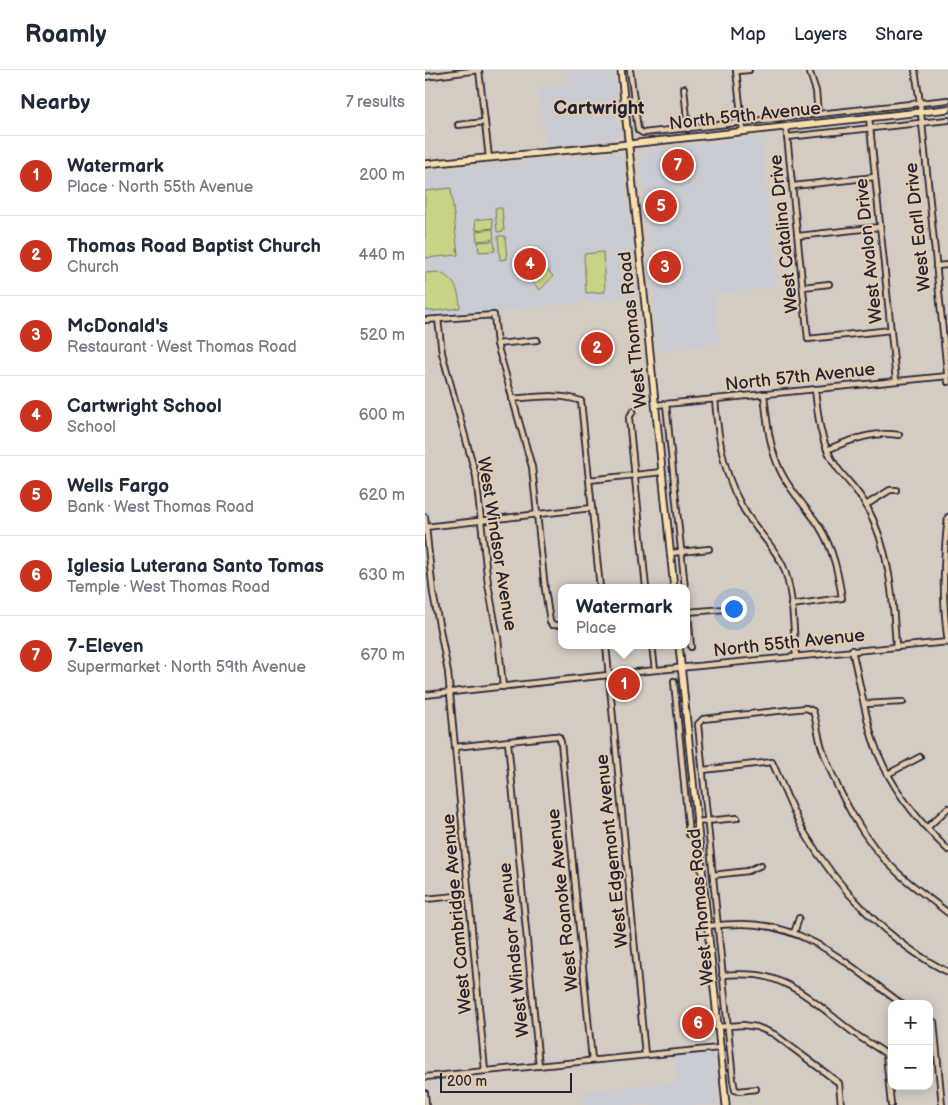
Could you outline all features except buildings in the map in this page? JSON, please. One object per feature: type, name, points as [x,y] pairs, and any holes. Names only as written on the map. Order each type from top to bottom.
[{"type":"main road","name":"West Thomas Road","points":[[621,70],[674,584]]},
{"type":"main road","name":"North 59th Avenue","points":[[425,164],[948,109]]},
{"type":"main road","name":"West Thomas Road","points":[[680,649],[726,1105]]},
{"type":"street","points":[[429,70],[427,76],[479,70],[489,158]]},
{"type":"street","name":"North 59th Avenue","points":[[630,70],[639,132],[742,123],[948,100]]},
{"type":"street","points":[[743,131],[736,71],[749,70]]},
{"type":"street","points":[[809,70],[815,91],[818,114]]},
{"type":"street","name":"West Earll Drive","points":[[915,70],[920,103],[948,382]]},
{"type":"street","points":[[684,88],[688,128]]},
{"type":"street","name":"West Avalon Drive","points":[[869,118],[896,381]]},
{"type":"street","name":"North 59th Avenue","points":[[787,137],[948,120]]},
{"type":"street","points":[[458,124],[485,122]]},
{"type":"street","name":"West Catalina Drive","points":[[786,126],[808,339],[891,330]]},
{"type":"street","points":[[793,186],[875,177]]},
{"type":"street","points":[[798,236],[880,227]]},
{"type":"street","points":[[936,266],[948,265]]},
{"type":"street","points":[[803,287],[829,284]]},
{"type":"street","points":[[425,320],[494,315],[497,344],[531,467],[545,590],[551,625],[558,625]]},
{"type":"street","name":"West Windsor Avenue","points":[[439,319],[442,353],[475,476],[503,687]]},
{"type":"street","points":[[942,325],[948,324]]},
{"type":"street","points":[[497,344],[537,340]]},
{"type":"street","name":"North 57th Avenue","points":[[655,405],[948,376]]},
{"type":"street","points":[[815,389],[821,435],[827,450],[836,466],[850,481],[866,505],[883,545],[891,580],[896,646]]},
{"type":"street","points":[[764,394],[769,434],[781,473],[793,493],[818,525],[826,539],[838,570],[841,598],[791,605]]},
{"type":"street","points":[[512,400],[552,396],[581,401],[600,584]]},
{"type":"street","points":[[715,399],[717,428],[723,459],[734,490],[749,518],[771,546],[782,564],[788,581],[796,656]]},
{"type":"street","name":"West Thomas Road","points":[[666,404],[685,584]]},
{"type":"street","points":[[633,411],[629,418],[646,584]]},
{"type":"street","points":[[827,450],[857,438],[899,435]]},
{"type":"street","points":[[589,480],[662,472]]},
{"type":"street","points":[[866,505],[890,490],[896,490]]},
{"type":"street","points":[[426,527],[592,508]]},
{"type":"street","name":"West Cambridge Avenue","points":[[425,517],[433,593],[450,692],[485,1071]]},
{"type":"street","points":[[948,517],[944,576],[945,618],[948,643]]},
{"type":"street","points":[[670,553],[709,549]]},
{"type":"street","points":[[690,612],[727,609],[738,605]]},
{"type":"street","points":[[690,638],[691,647]]},
{"type":"street","name":"North 55th Avenue","points":[[425,695],[852,650],[948,643]]},
{"type":"street","name":"West Edgemont Avenue","points":[[606,649],[645,1055]]},
{"type":"street","points":[[652,649],[655,670]]},
{"type":"street","points":[[852,650],[872,737],[888,774],[911,811],[948,850]]},
{"type":"street","name":"West Thomas Road","points":[[674,681],[689,834],[697,833]]},
{"type":"street","points":[[864,704],[903,702]]},
{"type":"street","points":[[677,706],[685,705]]},
{"type":"street","name":"West Thomas Road","points":[[756,1089],[735,1090],[733,1080],[699,721],[703,719],[806,708],[813,711],[821,746],[836,783],[848,807],[868,837],[896,872],[948,913]]},
{"type":"street","name":"West Roanoke Avenue","points":[[508,742],[555,736],[559,737],[561,742],[592,1060]]},
{"type":"street","points":[[455,747],[508,742]]},
{"type":"street","name":"West Windsor Avenue","points":[[508,742],[539,1066]]},
{"type":"street","points":[[888,774],[920,757]]},
{"type":"street","points":[[703,770],[772,762],[781,786],[804,831],[823,861],[850,896],[865,912],[895,937],[948,972]]},
{"type":"street","points":[[927,828],[948,808]]},
{"type":"street","points":[[696,822],[737,818]]},
{"type":"street","points":[[713,874],[748,871],[761,865]]},
{"type":"street","points":[[425,899],[468,895]]},
{"type":"street","points":[[794,933],[799,918]]},
{"type":"street","points":[[707,926],[763,925],[813,940],[897,1000]]},
{"type":"street","points":[[722,975],[759,975],[782,982],[803,993],[856,1034],[886,1054],[891,1105]]},
{"type":"street","points":[[717,1027],[743,1025],[757,1027],[774,1034],[839,1084],[841,1105]]},
{"type":"street","points":[[933,1036],[942,1105]]},
{"type":"street","points":[[425,1078],[719,1048]]},
{"type":"street","points":[[425,1093],[426,1105]]},
{"type":"shaded area","points":[[567,70],[613,70],[620,131],[618,138],[545,146],[538,87],[569,84]]},
{"type":"shaded area","points":[[761,137],[776,287],[714,294],[719,344],[657,351],[656,320],[640,152],[643,150],[672,149],[681,146]]},
{"type":"shaded area","points":[[619,153],[623,157],[622,163],[638,297],[425,319],[425,172]]},
{"type":"shaded area","points":[[711,1052],[714,1055],[719,1105],[584,1105],[583,1091],[678,1082],[675,1055]]},
{"type":"green space","points":[[451,188],[458,255],[425,258],[425,191]]},
{"type":"green space","points":[[495,208],[502,208],[504,231],[497,232]]},
{"type":"green space","points":[[492,218],[493,228],[476,230],[475,220]]},
{"type":"green space","points":[[493,229],[494,239],[477,241],[476,231]]},
{"type":"green space","points":[[498,236],[505,236],[507,259],[500,260]]},
{"type":"green space","points":[[494,241],[495,251],[479,252],[478,242]]},
{"type":"green space","points":[[603,252],[605,292],[586,293],[584,254]]},
{"type":"green space","points":[[546,268],[553,276],[540,290],[533,283]]},
{"type":"green space","points":[[438,272],[448,278],[455,286],[459,296],[460,308],[425,310],[425,273]]},
{"type":"green space","points":[[635,676],[636,692],[614,694],[613,681],[615,679]]},
{"type":"place","name":"7-Eleven","points":[[678,165]]},
{"type":"place","name":"Wells Fargo","points":[[661,206]]},
{"type":"place","name":"Cartwright School","points":[[530,264]]},
{"type":"place","name":"McDonald's","points":[[665,267]]},
{"type":"place","name":"Thomas Road Baptist Church","points":[[597,348]]},
{"type":"place","name":"Watermark","points":[[624,684]]},
{"type":"place","name":"Iglesia Luterana Santo Tomas","points":[[698,1023]]},
{"type":"district","name":"Cartwright","points":[[599,108]]}]
